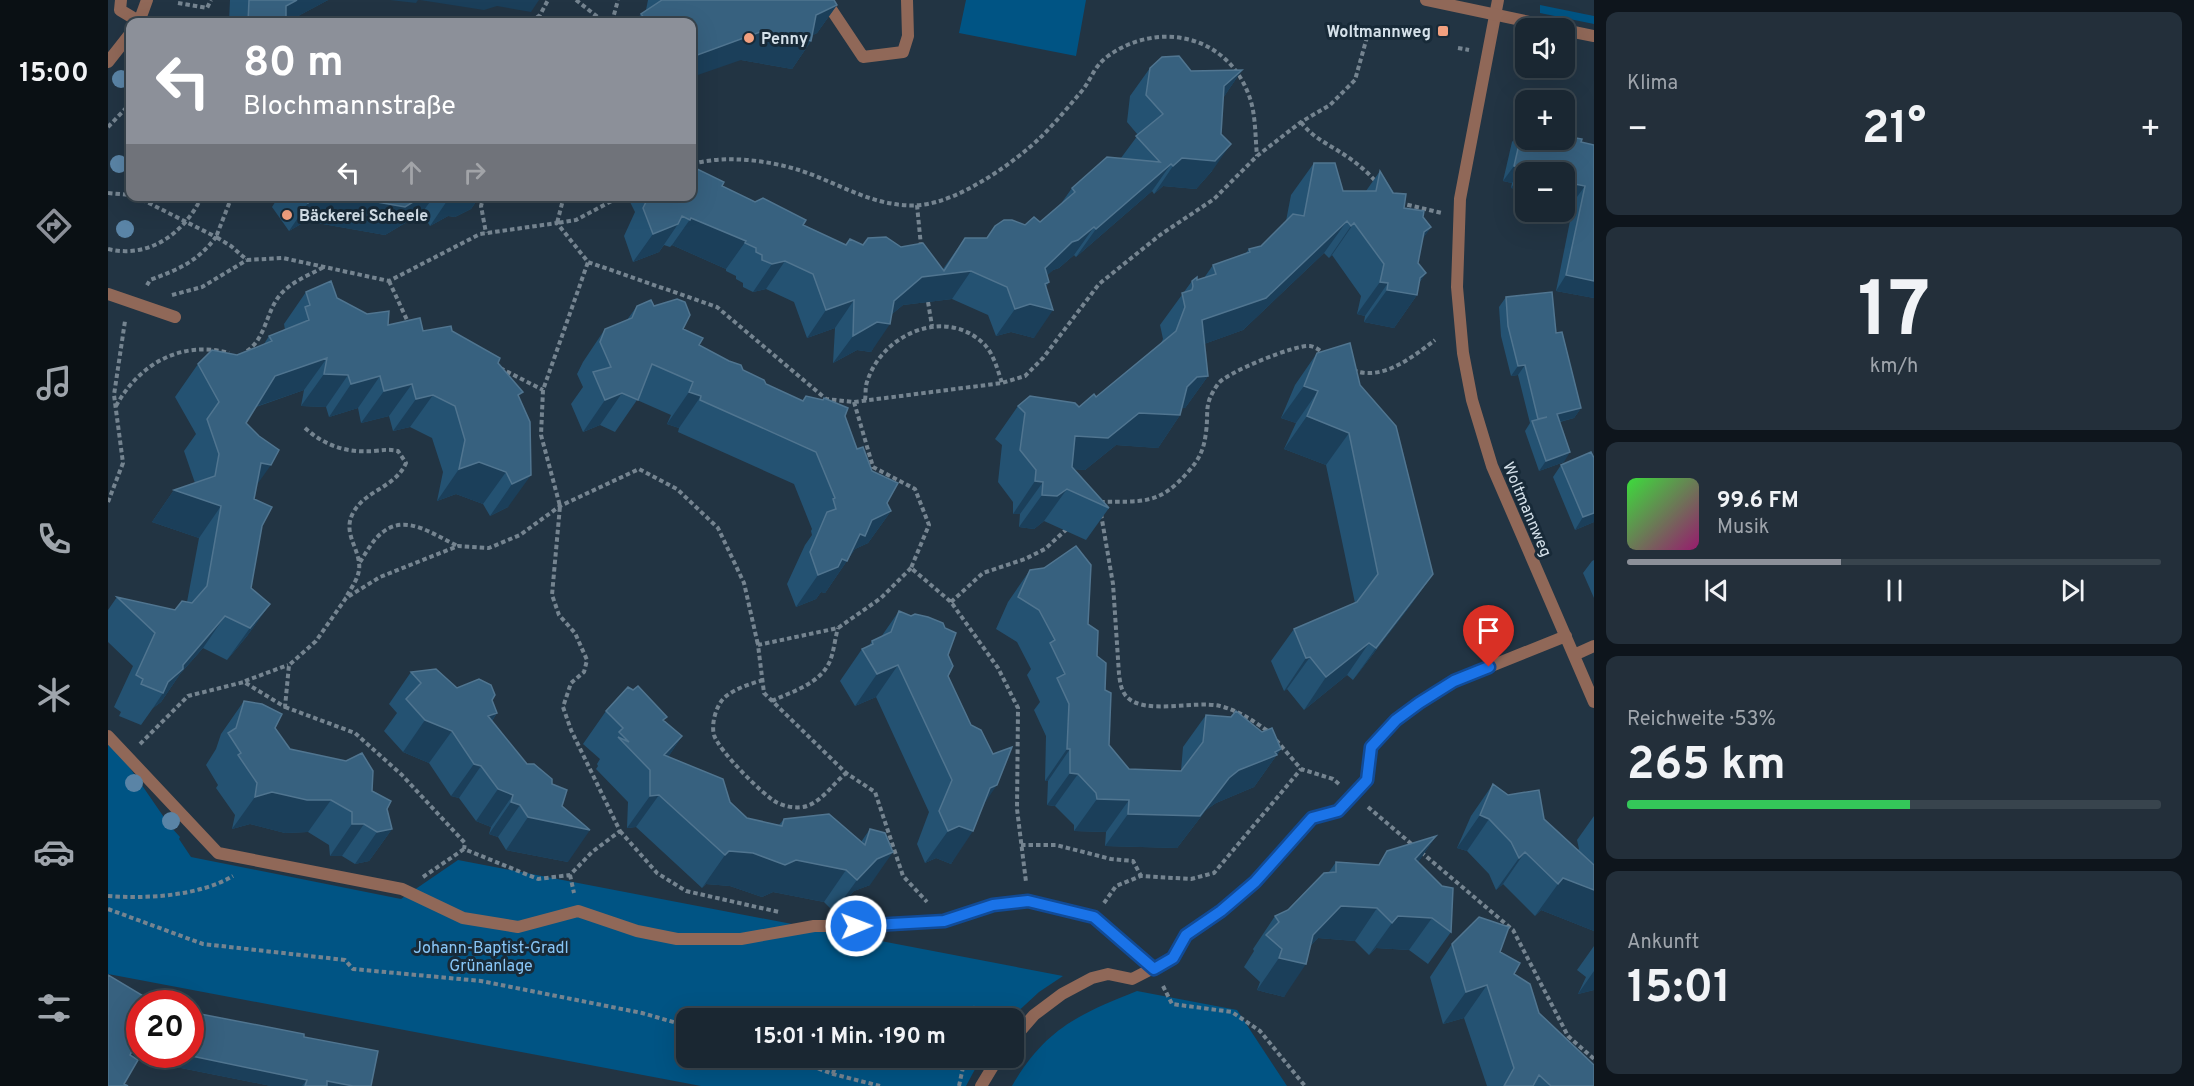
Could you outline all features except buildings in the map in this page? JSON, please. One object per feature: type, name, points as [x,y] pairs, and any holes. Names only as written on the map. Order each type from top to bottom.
[{"type":"street","points":[[121,0],[120,10],[133,18]]},
{"type":"street","points":[[141,18],[147,0]]},
{"type":"street","points":[[825,0],[863,57],[903,52],[908,36],[907,0]]},
{"type":"street","points":[[1426,0],[1515,19]]},
{"type":"street","name":"Woltmannweg","points":[[1498,0],[1460,199],[1456,287],[1460,336],[1472,400],[1492,466],[1594,702]]},
{"type":"street","points":[[1575,32],[1594,36]]},
{"type":"street","points":[[108,62],[126,39]]},
{"type":"street","points":[[108,294],[176,317]]},
{"type":"street","points":[[1024,1026],[1034,1015],[1062,994],[1092,978],[1108,974],[1132,979],[1173,958],[1186,935],[1221,911],[1255,882],[1312,818],[1338,811],[1367,780],[1371,747],[1396,720],[1419,703],[1454,681],[1566,636]]},
{"type":"street","points":[[1574,655],[1594,646]]},
{"type":"street","points":[[108,736],[218,853],[402,889],[463,918],[518,927],[578,911],[637,931],[677,939],[741,939],[814,926],[877,926],[944,921],[993,905],[1028,901],[1094,917],[1154,969]]},
{"type":"street","points":[[981,1086],[992,1068]]},
{"type":"path","points":[[178,3],[207,8],[211,0]]},
{"type":"path","points":[[536,18],[548,0]]},
{"type":"path","points":[[576,0],[599,18]]},
{"type":"path","points":[[613,18],[618,0]]},
{"type":"path","points":[[557,223],[588,262],[717,307],[826,399],[854,402],[1002,383],[1025,376],[1043,358],[1099,284],[1160,235],[1214,199],[1257,156],[1301,122],[1330,105],[1355,80],[1369,30]]},
{"type":"path","points":[[696,164],[738,159],[765,162],[800,171],[870,199],[917,205],[945,199],[972,186],[1011,162],[1042,136],[1083,89],[1092,71],[1106,57],[1123,46],[1146,37],[1172,36],[1195,41],[1218,52],[1234,68],[1248,93],[1257,156]]},
{"type":"path","points":[[108,127],[126,108]]},
{"type":"path","points":[[1301,122],[1307,130],[1370,174],[1382,189]]},
{"type":"path","points":[[108,193],[126,195]]},
{"type":"path","points":[[144,201],[216,237],[247,260]]},
{"type":"path","points":[[108,249],[131,251],[154,247],[168,239],[200,201]]},
{"type":"path","points":[[153,293],[144,292],[150,280],[177,270],[203,254],[216,237],[230,201]]},
{"type":"path","points":[[482,201],[481,206],[486,233]]},
{"type":"path","points":[[557,223],[563,201]]},
{"type":"path","points":[[163,294],[172,295],[202,286],[247,260],[283,258],[389,281],[480,234],[576,220],[612,201]]},
{"type":"path","points":[[1393,201],[1442,213]]},
{"type":"path","points":[[917,205],[922,257]]},
{"type":"path","points":[[588,262],[543,390],[541,435],[560,506],[552,595],[559,615],[575,633],[587,660],[584,672],[571,682],[563,707],[571,730],[620,831],[657,873],[686,891],[797,915],[814,926]]},
{"type":"path","points":[[243,354],[254,347],[260,339],[270,311],[288,286],[325,267]]},
{"type":"path","points":[[389,281],[407,320],[418,326]]},
{"type":"path","points":[[928,302],[932,326]]},
{"type":"path","points":[[108,502],[123,463],[114,396],[123,325],[135,303]]},
{"type":"path","points":[[865,400],[867,382],[878,361],[890,346],[905,334],[923,327],[939,325],[972,335],[987,347],[1002,383]]},
{"type":"path","points":[[1351,369],[1361,373],[1392,369],[1435,340]]},
{"type":"path","points":[[1090,503],[1144,501],[1159,497],[1173,488],[1200,458],[1207,431],[1208,400],[1219,382],[1233,372],[1299,346],[1311,346],[1331,360]]},
{"type":"path","points":[[116,408],[128,385],[155,362],[199,349],[217,350],[237,356]]},
{"type":"path","points":[[490,363],[543,390]]},
{"type":"path","points":[[758,645],[838,628],[881,598],[911,568],[929,525],[915,489],[873,467],[854,402]]},
{"type":"path","points":[[127,756],[188,696],[244,682],[289,665],[316,641],[357,579],[359,563],[348,530],[352,515],[360,502],[394,481],[403,472],[406,463],[398,451],[386,448],[376,451],[349,451],[326,444],[305,428]]},
{"type":"path","points":[[359,563],[383,531],[399,524],[428,530],[458,546],[489,548],[520,535],[560,506],[639,469],[677,489],[718,528],[744,583],[758,645],[764,693],[846,773],[875,792],[903,876],[944,921]]},
{"type":"path","points":[[1100,502],[1113,584],[1119,674],[1121,686],[1126,695],[1134,702],[1145,706],[1195,704],[1219,706],[1238,712],[1268,732],[1286,748],[1301,769],[1333,779],[1513,930],[1568,1036],[1594,1059]]},
{"type":"path","points":[[951,602],[983,573],[1025,559],[1045,549],[1068,528],[1072,520]]},
{"type":"path","points":[[346,598],[380,576],[458,546]]},
{"type":"path","points":[[911,568],[951,602],[999,668],[1018,708],[1017,809],[1028,901]]},
{"type":"path","points":[[772,701],[814,681],[823,672],[830,659],[838,628]]},
{"type":"path","points":[[285,707],[289,665]]},
{"type":"path","points":[[763,680],[741,687],[724,698],[715,715],[714,735],[731,760],[776,802],[793,808],[808,806],[822,797],[846,773]]},
{"type":"path","points":[[244,682],[285,707],[356,733],[402,775],[465,843],[464,849],[402,889]]},
{"type":"path","points":[[1094,917],[1116,886],[1141,876],[1191,879],[1214,873],[1301,769]]},
{"type":"path","points":[[464,849],[538,879],[570,875],[592,852],[620,831]]},
{"type":"path","points":[[1021,845],[1056,845],[1111,859],[1132,861],[1141,876]]},
{"type":"path","points":[[108,896],[188,892],[218,885],[257,861]]},
{"type":"path","points":[[108,909],[203,944],[345,960],[353,969],[481,981],[642,1013],[676,1023]]},
{"type":"path","points":[[1154,969],[1172,1004],[1232,1012],[1260,1031],[1305,1086]]},
{"type":"path","points":[[817,1068],[880,1086]]},
{"type":"path","points":[[833,1074],[834,1068]]},
{"type":"path","points":[[959,1086],[963,1068]]},
{"type":"green space","points":[[966,0],[1086,0],[1076,56],[959,33]]},
{"type":"green space","points":[[1540,5],[1594,16],[1594,24],[1575,20],[1575,18],[1540,13]]},
{"type":"green space","name":"Johann-Baptist-Gradl Grünanlage","points":[[108,736],[180,837],[179,839],[191,857],[401,899],[458,860],[1063,976],[1039,992],[1022,1008],[676,1008],[676,1068],[976,1068],[966,1086],[701,1086],[204,992],[204,990],[193,990],[108,974]]},
{"type":"green space","points":[[1137,991],[1237,1010],[1287,1086],[1012,1086],[1024,1066],[1051,1037],[1081,1016]]},
{"type":"place","name":"Woltmannweg","points":[[1443,31]]},
{"type":"place","name":"Penny","points":[[749,38]]},
{"type":"place","name":"Bäckerei Scheele","points":[[287,215]]},
{"type":"route","points":[[856,926],[944,921],[993,905],[1028,901],[1094,917],[1154,969],[1173,958],[1186,935],[1221,911],[1255,882],[1312,818],[1338,811],[1367,780],[1371,747],[1396,720],[1454,681],[1489,667]]}]
